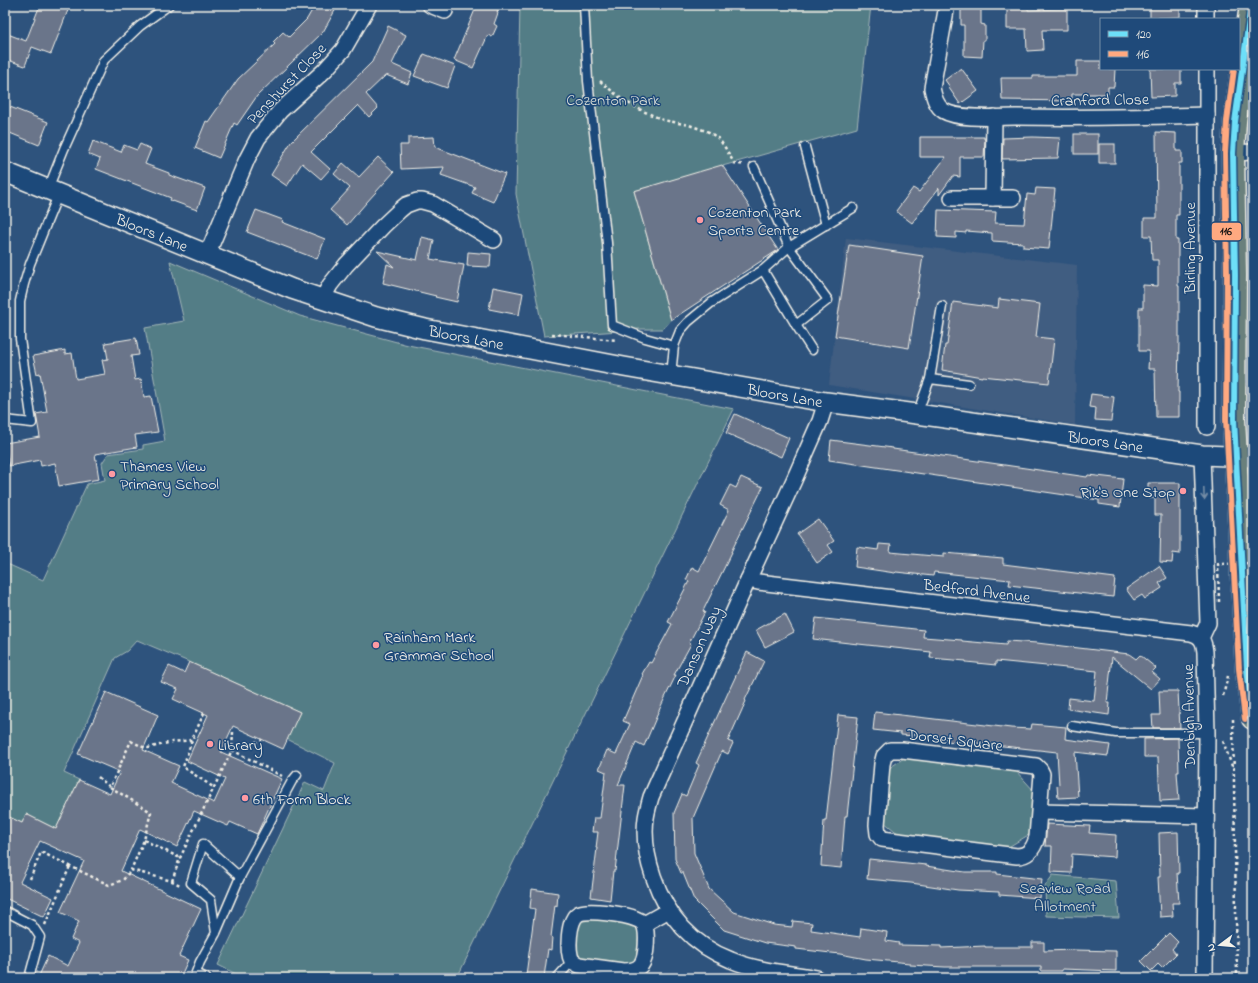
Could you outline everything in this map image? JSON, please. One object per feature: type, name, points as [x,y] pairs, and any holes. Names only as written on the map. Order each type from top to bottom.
[{"type":"main road","points":[[1251,5],[1253,28]]},
{"type":"main road","points":[[1251,5],[1235,122],[1243,153],[1235,275],[1234,420],[1244,457],[1247,669],[1253,718]]},
{"type":"street","name":"Penshurst Close","points":[[207,255],[247,159],[258,138],[280,111],[324,71],[338,55],[350,39],[369,5]]},
{"type":"street","points":[[430,5],[445,11]]},
{"type":"street","name":"Cranford Close","points":[[947,5],[932,88],[938,106],[944,111],[953,115],[1085,118],[1207,115]]},
{"type":"street","points":[[1206,5],[1206,18]]},
{"type":"street","name":"Birling Avenue","points":[[1207,70],[1207,427]]},
{"type":"street","points":[[992,198],[994,117]]},
{"type":"street","name":"Bloors Lane","points":[[5,172],[292,289],[322,300],[425,329],[624,367],[826,402],[1202,455],[1244,457]]},
{"type":"street","points":[[952,198],[1012,198]]},
{"type":"street","points":[[322,300],[330,285],[346,265],[383,226],[400,210],[412,202],[422,200],[433,204],[494,240]]},
{"type":"street","name":"Danson Way","points":[[817,978],[748,966],[731,960],[699,943],[682,927],[669,910],[661,894],[653,875],[648,855],[646,818],[651,797],[794,480],[820,421],[826,402]]},
{"type":"street","points":[[1201,638],[1208,623],[1202,455]]},
{"type":"street","name":"Bedford Avenue","points":[[748,580],[1191,633],[1201,638]]},
{"type":"street","name":"Denbigh Avenue","points":[[1201,638],[1204,644],[1205,652],[1207,733],[1205,978]]},
{"type":"street","name":"Dorset Square","points":[[890,750],[902,750],[1036,766],[1042,774],[1040,812],[1038,837],[1035,846],[1031,851],[1022,856],[882,839],[878,834],[877,825],[884,756],[890,750]]},
{"type":"street","points":[[1040,812],[1206,816]]},
{"type":"street","points":[[644,924],[669,910]]},
{"type":"street","points":[[586,911],[599,912],[636,918],[644,924],[647,934],[646,946],[643,961],[636,969],[624,971],[579,965],[572,961],[569,953],[569,946],[572,922],[577,914],[586,911]]},
{"type":"lane","points":[[5,420],[32,423],[20,339],[20,301],[53,192],[64,149],[104,60],[140,26],[169,5]]},
{"type":"lane","points":[[584,5],[588,72],[607,244],[612,326],[644,338],[674,346]]},
{"type":"lane","points":[[805,147],[826,225]]},
{"type":"lane","points":[[754,166],[789,247],[828,300],[796,325]]},
{"type":"lane","points":[[671,375],[674,346],[680,331],[688,322],[711,303],[763,270],[789,247],[853,208]]},
{"type":"lane","points":[[763,270],[812,350]]},
{"type":"lane","points":[[917,414],[930,379],[942,306]]},
{"type":"lane","points":[[930,379],[969,384]]},
{"type":"lane","points":[[1072,726],[1116,733],[1207,733]]},
{"type":"lane","points":[[206,978],[195,976],[200,962],[216,934],[240,877],[294,778]]},
{"type":"lane","points":[[216,934],[211,900],[191,883],[203,844],[240,877]]},
{"type":"lane","points":[[5,911],[32,925],[40,937],[29,978]]},
{"type":"lane","points":[[557,978],[572,961]]},
{"type":"path","points":[[588,72],[624,101],[643,111],[663,120],[689,125],[709,132],[719,139],[734,164],[754,166]]},
{"type":"path","points":[[550,334],[620,340]]},
{"type":"path","points":[[1218,602],[1218,564],[1253,563]]},
{"type":"path","points":[[204,713],[192,740],[184,767],[213,787]]},
{"type":"path","points":[[172,881],[180,858],[232,750],[233,732]]},
{"type":"path","points":[[110,788],[131,741],[148,748],[172,742],[192,740]]},
{"type":"path","points":[[232,750],[262,740]]},
{"type":"path","points":[[232,750],[294,778]]},
{"type":"path","points":[[1233,769],[1237,978]]},
{"type":"path","points":[[30,879],[41,852],[109,885],[123,880],[131,870],[144,840],[150,812],[110,788],[98,777]]},
{"type":"path","points":[[144,840],[180,858]]},
{"type":"path","points":[[40,937],[70,866]]},
{"type":"path","points":[[131,870],[172,881],[185,887]]},
{"type":"shaded area","points":[[846,238],[1077,265],[1075,425],[829,385]]},
{"type":"green space","name":"Cozenton Park","points":[[520,5],[871,5],[857,128],[634,191],[671,320],[663,329],[639,329],[544,336],[516,194]]},
{"type":"green space","name":"Rainham Mark Grammar School","points":[[170,261],[300,316],[408,345],[734,409],[457,978],[244,978],[218,965],[305,782],[324,791],[335,763],[287,739],[300,712],[137,640],[127,651],[115,658],[64,773],[79,780],[56,829],[26,814],[22,823],[5,815],[5,563],[43,580],[87,484],[105,480],[102,463],[108,454],[143,449],[143,445],[165,441],[145,328],[184,321]]},
{"type":"green space","points":[[904,758],[1015,770],[1035,792],[1030,834],[1005,849],[900,835],[884,822],[888,769]]},
{"type":"green space","name":"Seaview Road Allotment","points":[[1053,875],[1116,881],[1119,918],[1046,916],[1045,886]]},
{"type":"green space","points":[[581,916],[634,922],[639,930],[636,961],[632,965],[577,959],[575,926]]},
{"type":"building","points":[[40,5],[70,5],[51,54],[32,47],[25,66],[5,59],[5,33],[26,41]]},
{"type":"building","points":[[315,5],[338,5],[323,32],[257,96],[237,125],[234,123],[219,158],[195,148],[206,121],[208,122],[238,79],[275,44],[273,42],[283,32],[289,37],[307,19]]},
{"type":"building","points":[[477,5],[500,5],[494,24],[497,26],[492,37],[488,35],[473,68],[454,60]]},
{"type":"building","points":[[961,5],[981,5],[981,24],[985,25],[985,40],[983,40],[982,57],[964,56],[964,25],[961,25]]},
{"type":"building","points":[[1150,5],[1180,5],[1180,17],[1150,18]]},
{"type":"building","points":[[1007,8],[1028,8],[1028,10],[1067,9],[1067,30],[1042,30],[1043,50],[1027,51],[1026,29],[1007,29]]},
{"type":"building","points":[[388,26],[406,35],[392,64],[412,73],[408,84],[386,75],[366,94],[378,108],[369,117],[358,105],[311,152],[330,169],[321,179],[302,163],[287,186],[271,175],[291,142],[372,62]]},
{"type":"building","points":[[424,54],[455,66],[447,88],[414,76]]},
{"type":"building","points":[[1077,61],[1100,61],[1100,70],[1115,70],[1114,87],[1108,87],[1108,94],[1072,94],[1072,101],[1002,100],[1001,78],[1077,76]]},
{"type":"building","points":[[961,68],[978,91],[960,104],[945,80]]},
{"type":"building","points":[[1150,70],[1181,70],[1181,83],[1175,83],[1175,96],[1151,97]]},
{"type":"building","points":[[5,105],[48,122],[39,145],[5,131]]},
{"type":"building","points":[[1156,132],[1176,133],[1176,151],[1182,151],[1182,163],[1179,163],[1179,215],[1176,215],[1179,286],[1179,417],[1156,417],[1155,369],[1148,369],[1149,351],[1139,351],[1139,308],[1143,308],[1143,285],[1158,286],[1158,260],[1152,260],[1151,236],[1144,236],[1144,218],[1157,218]]},
{"type":"building","points":[[1074,134],[1098,134],[1098,154],[1074,154]]},
{"type":"building","points":[[434,137],[435,147],[505,174],[493,202],[472,193],[475,187],[441,175],[444,167],[401,169],[400,145],[408,145],[408,138]]},
{"type":"building","points":[[920,137],[984,137],[984,157],[960,157],[960,177],[953,176],[939,195],[939,188],[912,223],[896,211],[913,188],[919,192],[946,157],[920,157]]},
{"type":"building","points":[[1003,138],[1060,138],[1058,158],[1002,159]]},
{"type":"building","points":[[93,141],[121,152],[124,145],[137,150],[140,144],[151,149],[145,164],[169,173],[169,175],[205,188],[197,210],[170,200],[171,198],[96,169],[100,159],[88,154]]},
{"type":"building","points":[[1099,144],[1115,144],[1115,163],[1099,163]]},
{"type":"building","points":[[378,157],[394,172],[347,225],[330,210],[350,188],[334,174],[343,163],[359,177]]},
{"type":"building","name":"Cozenton Park Sports Centre","points":[[722,165],[778,250],[671,320],[634,191]]},
{"type":"building","points":[[1036,188],[1055,189],[1049,249],[1023,247],[1023,243],[992,241],[992,233],[966,231],[966,233],[956,232],[956,238],[937,237],[938,210],[996,212],[995,223],[1024,224],[1027,194],[1035,195]]},
{"type":"building","points":[[256,210],[283,220],[282,222],[325,239],[317,259],[247,232]]},
{"type":"building","points":[[422,237],[434,240],[430,259],[464,265],[457,302],[383,283],[387,264],[394,267],[377,251],[417,260]]},
{"type":"building","points":[[849,245],[923,256],[909,348],[835,336]]},
{"type":"building","points":[[468,252],[491,254],[490,267],[467,266]]},
{"type":"building","points":[[493,287],[523,293],[519,315],[489,309]]},
{"type":"building","points":[[999,299],[1040,304],[1036,337],[1054,339],[1049,383],[982,377],[942,370],[953,302],[998,308]]},
{"type":"building","points":[[136,338],[139,355],[131,356],[135,380],[141,379],[144,397],[151,396],[158,432],[135,435],[137,447],[95,454],[99,479],[59,486],[55,463],[41,466],[40,460],[9,466],[5,443],[40,437],[36,414],[47,412],[40,373],[37,374],[33,356],[65,350],[65,354],[72,353],[76,379],[105,374],[102,360],[108,359],[105,343]]},
{"type":"building","points":[[1091,394],[1114,397],[1111,421],[1095,420],[1096,408],[1089,407]]},
{"type":"building","points":[[735,414],[789,438],[781,457],[726,433]]},
{"type":"building","points":[[831,440],[1087,477],[1088,475],[1123,479],[1120,507],[1099,504],[1099,500],[829,460]]},
{"type":"building","points":[[741,477],[763,487],[703,611],[705,612],[689,643],[691,644],[674,675],[676,675],[644,746],[636,742],[618,785],[625,785],[615,871],[613,871],[610,900],[591,897],[598,832],[592,832],[594,818],[600,818],[606,772],[599,769],[607,750],[616,754],[630,724],[623,721],[643,675],[642,674],[649,662],[651,663],[672,624],[668,622],[689,581],[686,580],[692,567],[699,571],[729,510],[720,505],[730,485],[736,488]]},
{"type":"building","points":[[1148,483],[1180,483],[1180,554],[1173,553],[1172,563],[1160,562],[1161,515],[1155,515],[1155,498],[1148,498]]},
{"type":"building","points":[[818,519],[834,541],[828,545],[833,552],[817,563],[797,534]]},
{"type":"building","points":[[879,544],[891,545],[890,552],[944,557],[944,553],[1003,558],[1003,564],[1115,578],[1113,597],[1009,585],[1010,580],[934,572],[933,576],[895,573],[855,567],[857,547],[878,550]]},
{"type":"building","points":[[1159,566],[1167,578],[1159,583],[1162,588],[1145,599],[1142,595],[1134,600],[1126,589]]},
{"type":"building","points":[[785,614],[794,632],[765,647],[756,630]]},
{"type":"building","points":[[816,618],[924,630],[923,637],[1006,645],[1007,641],[1037,643],[1129,654],[1136,659],[1140,655],[1156,668],[1152,672],[1160,679],[1151,689],[1112,657],[1107,703],[1110,703],[1109,715],[1068,709],[1069,698],[1094,701],[1097,671],[996,661],[996,665],[930,658],[931,652],[813,639]]},
{"type":"building","points":[[747,652],[764,661],[745,700],[746,701],[728,741],[733,743],[728,754],[722,751],[693,818],[694,853],[709,889],[734,912],[774,925],[792,927],[793,921],[812,923],[811,930],[860,937],[861,928],[887,932],[886,941],[899,943],[898,945],[941,946],[941,948],[985,946],[1032,947],[1032,942],[1044,942],[1044,951],[1116,951],[1116,971],[1062,969],[1062,971],[1041,971],[1041,967],[945,967],[910,965],[910,963],[866,959],[840,954],[796,949],[796,947],[765,943],[724,930],[694,900],[683,873],[681,873],[675,859],[674,813],[682,794],[686,796],[699,765],[696,763]]},
{"type":"building","points":[[189,662],[300,712],[283,749],[233,726],[221,752],[282,779],[257,834],[230,822],[228,826],[194,811],[177,847],[140,829],[121,871],[201,909],[179,956],[188,960],[180,978],[38,978],[48,956],[68,966],[79,943],[71,939],[79,921],[60,912],[84,861],[40,841],[20,882],[53,898],[44,917],[5,898],[5,815],[22,823],[26,814],[56,829],[79,780],[110,794],[120,772],[78,754],[106,692],[158,715],[143,750],[179,766],[171,783],[214,803],[225,779],[187,761],[208,715],[173,699],[178,689],[161,682],[169,666],[184,673]]},
{"type":"building","points":[[1159,691],[1178,691],[1180,728],[1153,728],[1152,715],[1160,715]]},
{"type":"building","points":[[875,712],[1011,728],[1031,729],[1032,724],[1066,727],[1065,739],[1110,745],[1108,756],[1075,752],[1078,797],[1058,798],[1057,786],[1059,785],[1057,752],[958,741],[945,741],[946,738],[914,734],[914,736],[901,735],[901,733],[873,730]]},
{"type":"building","points":[[838,715],[858,717],[847,816],[845,816],[841,868],[821,866],[824,820],[826,820]]},
{"type":"building","points":[[1178,738],[1179,772],[1177,772],[1179,800],[1160,801],[1158,757],[1144,757],[1144,739]]},
{"type":"building","points":[[1047,824],[1090,826],[1089,833],[1116,835],[1115,857],[1072,854],[1071,873],[1051,872],[1052,846],[1045,846]]},
{"type":"building","points":[[1178,832],[1179,873],[1177,873],[1179,903],[1172,903],[1173,916],[1160,917],[1158,877],[1160,877],[1159,833]]},
{"type":"building","points":[[869,859],[926,865],[965,872],[997,872],[997,874],[1042,879],[1040,898],[999,895],[999,892],[958,890],[911,883],[867,879]]},
{"type":"building","points":[[532,889],[558,893],[551,937],[551,950],[548,949],[544,977],[526,975],[535,909],[530,908]]},
{"type":"building","points":[[1169,933],[1178,942],[1172,949],[1176,954],[1162,968],[1158,964],[1151,971],[1141,961]]},
{"type":"transit line","name":"120","points":[[1251,5],[1235,122],[1233,153],[1235,275],[1234,419],[1247,669],[1253,718]]},
{"type":"transit line","name":"116","points":[[1234,70],[1227,121],[1225,153],[1227,275],[1226,419],[1239,669],[1245,719]]},
{"type":"place","name":"Cozenton Park Sports Centre","points":[[700,220]]},
{"type":"place","name":"Thames View Primary School","points":[[112,474]]},
{"type":"place","name":"Rik's One Stop","points":[[1183,491]]},
{"type":"place","name":"Rainham Mark Grammar School","points":[[376,645]]},
{"type":"place","name":"Library","points":[[210,744]]},
{"type":"place","name":"6th Form Block","points":[[245,798]]}]
